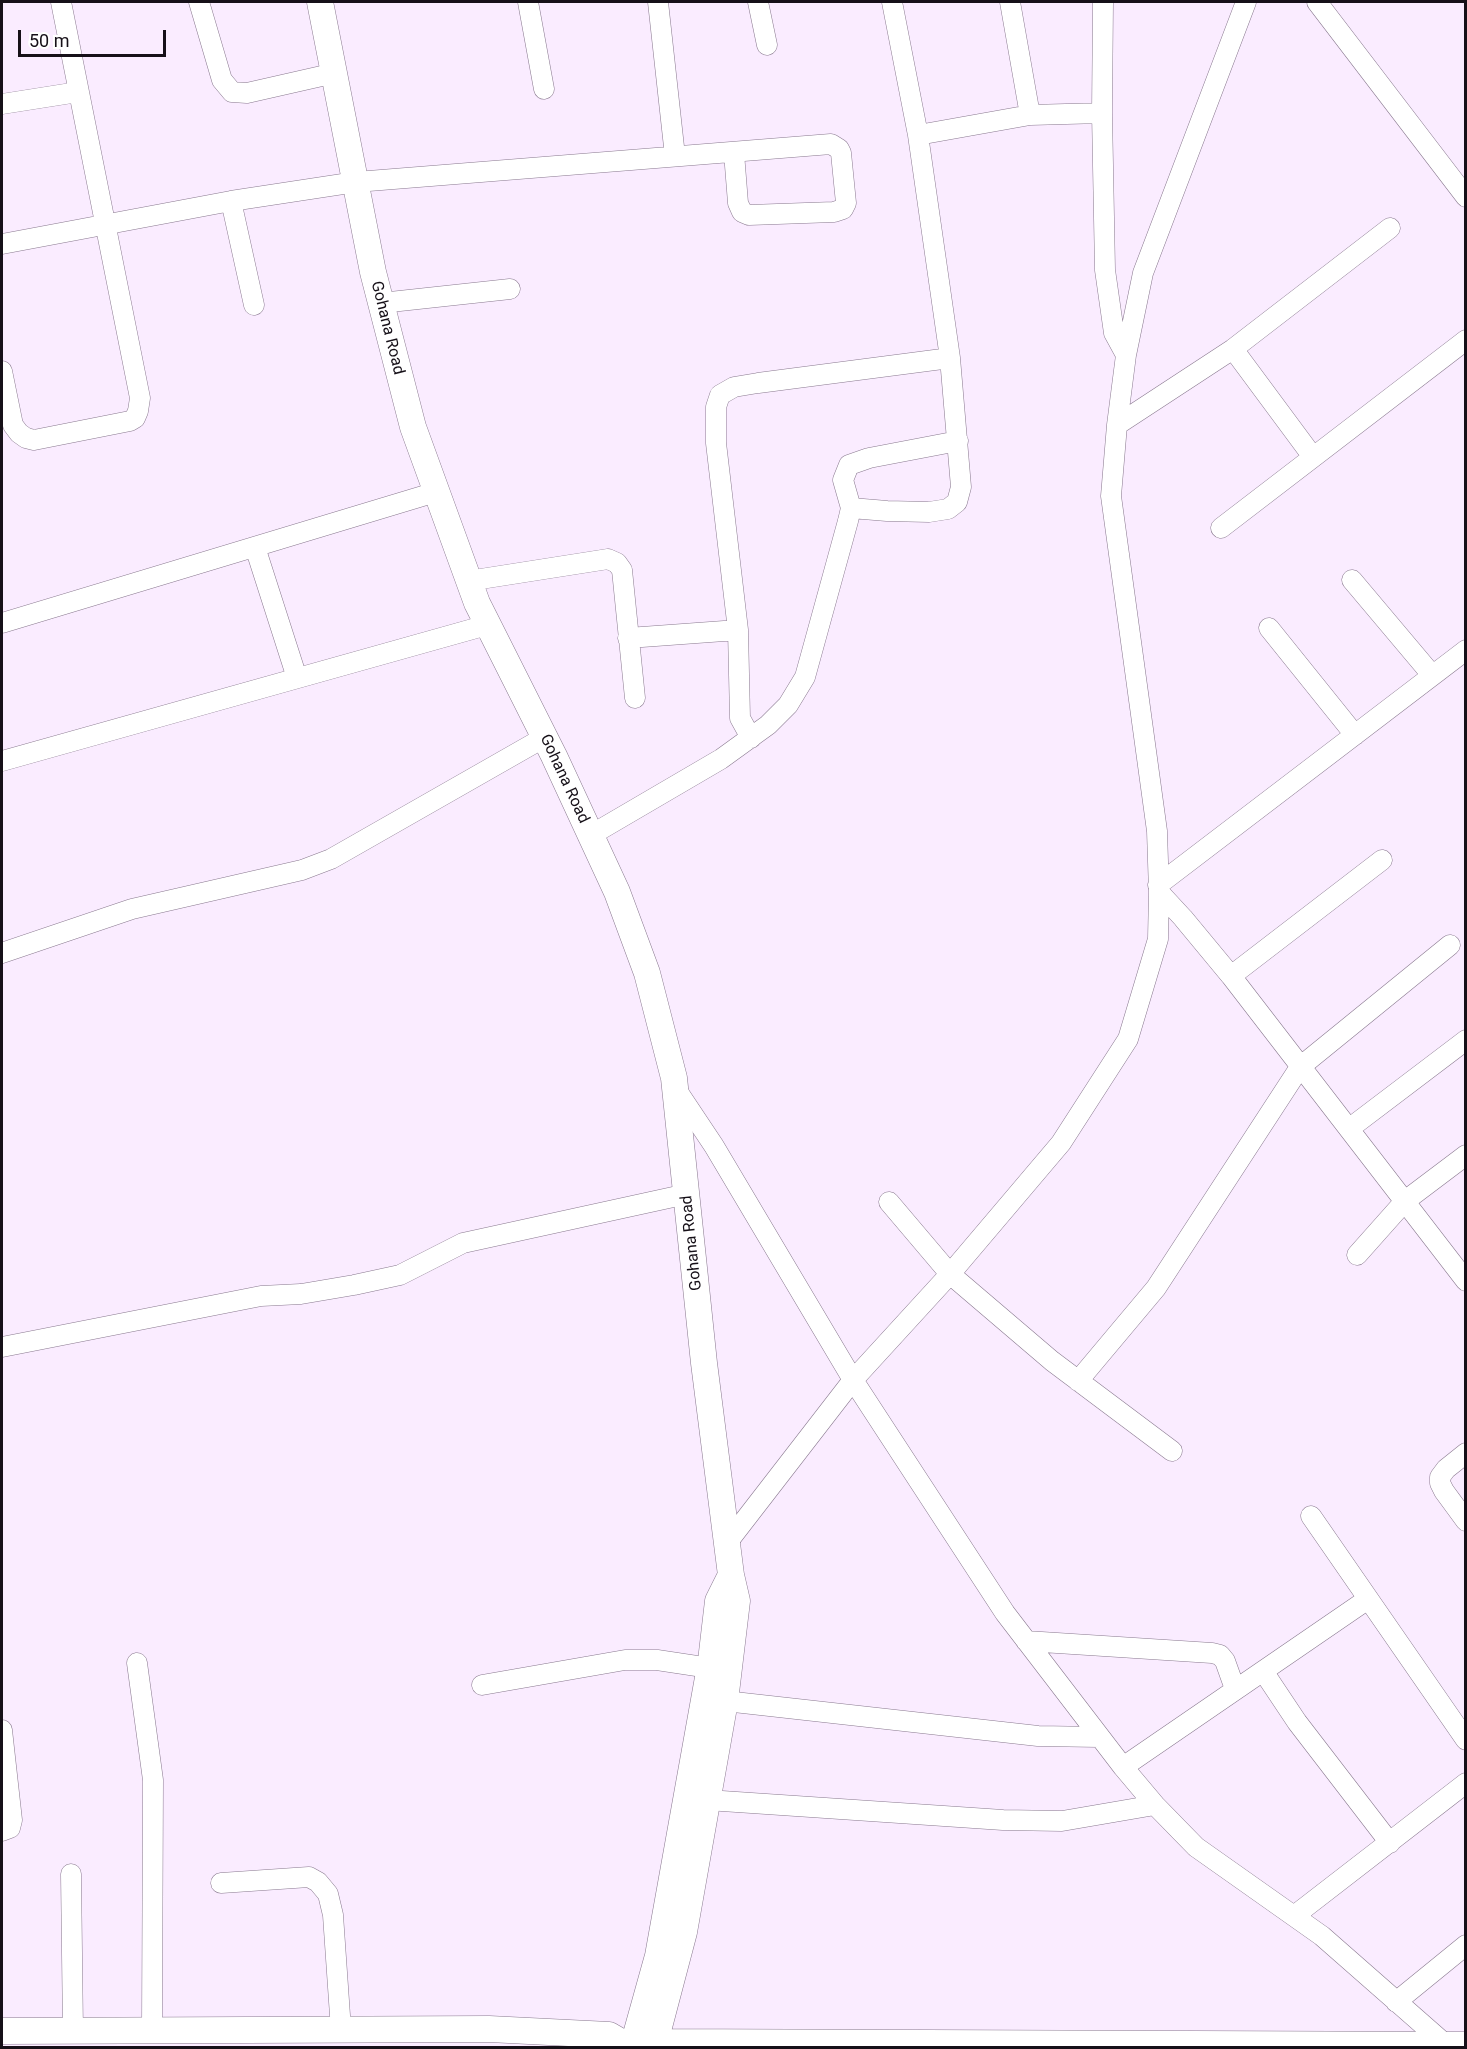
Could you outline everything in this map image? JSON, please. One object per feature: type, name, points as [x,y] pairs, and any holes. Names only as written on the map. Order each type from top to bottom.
[{"type":"main road","name":"Gohana Road","points":[[320,2],[381,303],[413,427],[477,603],[545,737],[617,892],[647,973],[675,1087],[704,1363],[736,1601],[725,1701],[684,1932],[634,2045]]},
{"type":"main road","points":[[634,2045],[658,1956],[710,1668],[718,1601],[731,1575]]},
{"type":"main road","points":[[2,2031],[489,2029],[609,2035],[634,2045],[1455,2045]]},
{"type":"street","points":[[2,371],[14,425],[26,438],[34,440],[130,421],[135,418],[140,398],[61,2]]},
{"type":"street","points":[[199,2],[222,80],[232,92],[247,93],[335,73]]},
{"type":"street","points":[[528,2],[544,88]]},
{"type":"street","points":[[658,2],[675,156]]},
{"type":"street","points":[[758,2],[767,45]]},
{"type":"street","points":[[851,508],[929,512],[948,509],[957,502],[961,487],[950,358],[918,135],[892,2]]},
{"type":"street","points":[[1010,2],[1030,115]]},
{"type":"street","points":[[1103,2],[1102,113],[1105,270],[1114,333],[1126,355]]},
{"type":"street","points":[[727,1543],[853,1380],[950,1274],[1061,1143],[1128,1039],[1158,939],[1157,831],[1111,496],[1117,425],[1126,355],[1143,273],[1246,2]]},
{"type":"street","points":[[1317,2],[1465,196]]},
{"type":"street","points":[[2,104],[78,92]]},
{"type":"street","points":[[918,135],[1030,115],[1102,113]]},
{"type":"street","points":[[2,244],[231,201],[356,182],[831,144],[841,153],[846,203],[843,209],[834,212],[748,215],[742,212],[738,203],[734,153]]},
{"type":"street","points":[[231,201],[254,305]]},
{"type":"street","points":[[1117,425],[1233,349],[1390,228]]},
{"type":"street","points":[[381,303],[510,289]]},
{"type":"street","points":[[1221,528],[1466,340]]},
{"type":"street","points":[[1233,349],[1313,457]]},
{"type":"street","points":[[751,738],[741,718],[738,630],[716,443],[716,406],[720,395],[734,387],[758,383],[950,358]]},
{"type":"street","points":[[591,835],[721,759],[768,725],[788,705],[805,677],[851,508],[843,480],[849,465],[869,458],[958,441]]},
{"type":"street","points":[[2,623],[436,492]]},
{"type":"street","points":[[255,547],[297,678]]},
{"type":"street","points":[[468,581],[608,559],[617,563],[622,570],[634,698]]},
{"type":"street","points":[[1352,580],[1432,675]]},
{"type":"street","points":[[3,757],[488,625]]},
{"type":"street","points":[[1269,628],[1355,735]]},
{"type":"street","points":[[628,638],[738,630]]},
{"type":"street","points":[[1158,889],[1466,650]]},
{"type":"street","points":[[2,952],[132,909],[302,870],[331,859],[545,737]]},
{"type":"street","points":[[1231,976],[1382,860]]},
{"type":"street","points":[[1158,889],[1231,976],[1464,1274]]},
{"type":"street","points":[[1078,1381],[1156,1288],[1300,1067],[1450,945]]},
{"type":"street","points":[[1350,1128],[1466,1040]]},
{"type":"street","points":[[675,1087],[714,1146],[853,1380],[1005,1613],[1123,1767],[1155,1805],[1196,1847],[1322,1936],[1396,2002],[1455,2045]]},
{"type":"street","points":[[1357,1255],[1405,1201],[1466,1155]]},
{"type":"street","points":[[2,1347],[261,1296],[301,1294],[365,1283],[400,1275],[462,1243],[687,1194]]},
{"type":"street","points":[[889,1202],[950,1274],[1078,1381],[1172,1451]]},
{"type":"street","points":[[1466,1453],[1446,1469],[1440,1477],[1440,1483],[1466,1521]]},
{"type":"street","points":[[1311,1516],[1466,1740]]},
{"type":"street","points":[[1123,1767],[1368,1599]]},
{"type":"street","points":[[1026,1641],[1212,1653],[1220,1655],[1225,1661],[1235,1689]]},
{"type":"street","points":[[482,1685],[625,1660],[657,1660],[710,1668]]},
{"type":"street","points":[[137,1663],[153,1780],[152,2031]]},
{"type":"street","points":[[1263,1671],[1297,1722],[1390,1843]]},
{"type":"street","points":[[725,1701],[1038,1736],[1100,1737]]},
{"type":"street","points":[[2,1730],[12,1820],[10,1828],[2,1831]]},
{"type":"street","points":[[1294,1916],[1466,1783]]},
{"type":"street","points":[[706,1800],[1003,1820],[1062,1821],[1155,1805]]},
{"type":"street","points":[[71,1874],[73,2032]]},
{"type":"street","points":[[221,1883],[309,1877],[318,1882],[328,1894],[333,1914],[341,2030]]},
{"type":"street","points":[[1396,2002],[1466,1945]]}]
